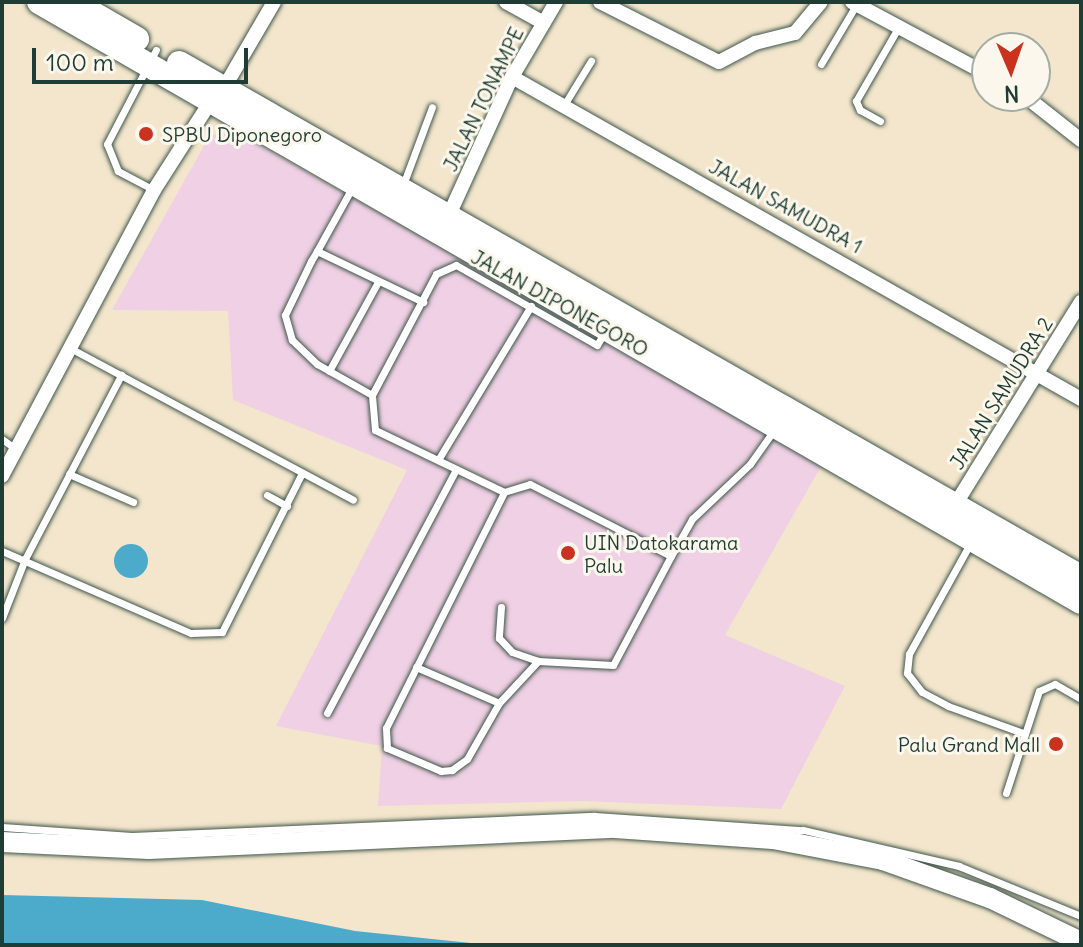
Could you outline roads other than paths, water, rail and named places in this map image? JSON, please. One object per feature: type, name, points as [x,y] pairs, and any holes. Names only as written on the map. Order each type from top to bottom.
[{"type":"highway","name":"JALAN DIPONEGORO","points":[[39,2],[151,57],[218,95],[606,329],[777,423],[1081,602]]},
{"type":"highway","name":"JALAN DIPONEGORO","points":[[73,2],[151,57]]},
{"type":"highway","name":"JALAN DIPONEGORO","points":[[367,185],[403,187],[1081,577]]},
{"type":"main road","points":[[2,842],[149,849],[615,828],[773,839],[883,860],[990,898],[1081,942]]},
{"type":"street","points":[[2,476],[154,190],[218,95],[274,2]]},
{"type":"street","points":[[506,2],[544,23]]},
{"type":"street","name":"JALAN TONAMPE","points":[[449,215],[512,77],[556,2]]},
{"type":"street","points":[[600,2],[719,62],[755,43],[795,33],[821,2]]},
{"type":"street","points":[[854,4],[971,66]]},
{"type":"street","name":"JALAN SAMUDRA 1","points":[[512,77],[1040,372],[1081,399]]},
{"type":"street","points":[[1045,112],[1081,140]]},
{"type":"street","name":"JALAN SAMUDRA 2","points":[[955,505],[1081,302]]},
{"type":"lane","points":[[821,64],[854,4]]},
{"type":"lane","points":[[880,121],[860,110],[856,101],[898,28]]},
{"type":"lane","points":[[151,57],[107,144],[118,171],[154,190]]},
{"type":"lane","points":[[564,105],[591,61]]},
{"type":"lane","points":[[403,187],[432,107]]},
{"type":"lane","points":[[367,185],[317,251],[292,297],[286,321],[301,353],[372,395]]},
{"type":"lane","points":[[317,251],[423,302]]},
{"type":"lane","points":[[606,329],[597,345],[456,265],[436,274],[372,395],[378,433],[504,492],[530,484],[671,556]]},
{"type":"lane","points":[[329,371],[378,282]]},
{"type":"lane","points":[[438,460],[531,306]]},
{"type":"lane","points":[[70,348],[353,500]]},
{"type":"lane","points":[[2,618],[25,559],[121,375]]},
{"type":"lane","points":[[501,607],[499,638],[512,652],[538,661],[596,667],[617,662],[692,519],[750,464],[777,423]]},
{"type":"lane","points":[[2,439],[16,449]]},
{"type":"lane","points":[[327,713],[456,469]]},
{"type":"lane","points":[[2,551],[206,636],[222,632],[231,622],[302,473]]},
{"type":"lane","points":[[69,474],[133,502]]},
{"type":"lane","points":[[504,492],[386,728],[387,748],[393,754],[452,770],[467,759],[499,703],[538,661]]},
{"type":"lane","points":[[267,495],[287,506]]},
{"type":"lane","points":[[972,540],[909,654],[907,673],[922,692],[948,706],[1023,733]]},
{"type":"lane","points":[[416,667],[499,703]]},
{"type":"lane","points":[[1006,793],[1023,733],[1045,684],[1081,699]]},
{"type":"lane","points":[[2,827],[132,836],[595,816],[803,830],[959,866],[1081,916]]},
{"type":"water","points":[[131,544],[143,549],[148,561],[143,573],[131,578],[119,573],[114,561],[119,549]]},
{"type":"water","points":[[2,895],[202,900],[355,931],[490,945],[2,945]]},
{"type":"place","name":"SPBU Diponegoro","points":[[146,134]]},
{"type":"place","name":"UIN Datokarama Palu","points":[[568,553]]},
{"type":"place","name":"Palu Grand Mall","points":[[1056,744]]}]
